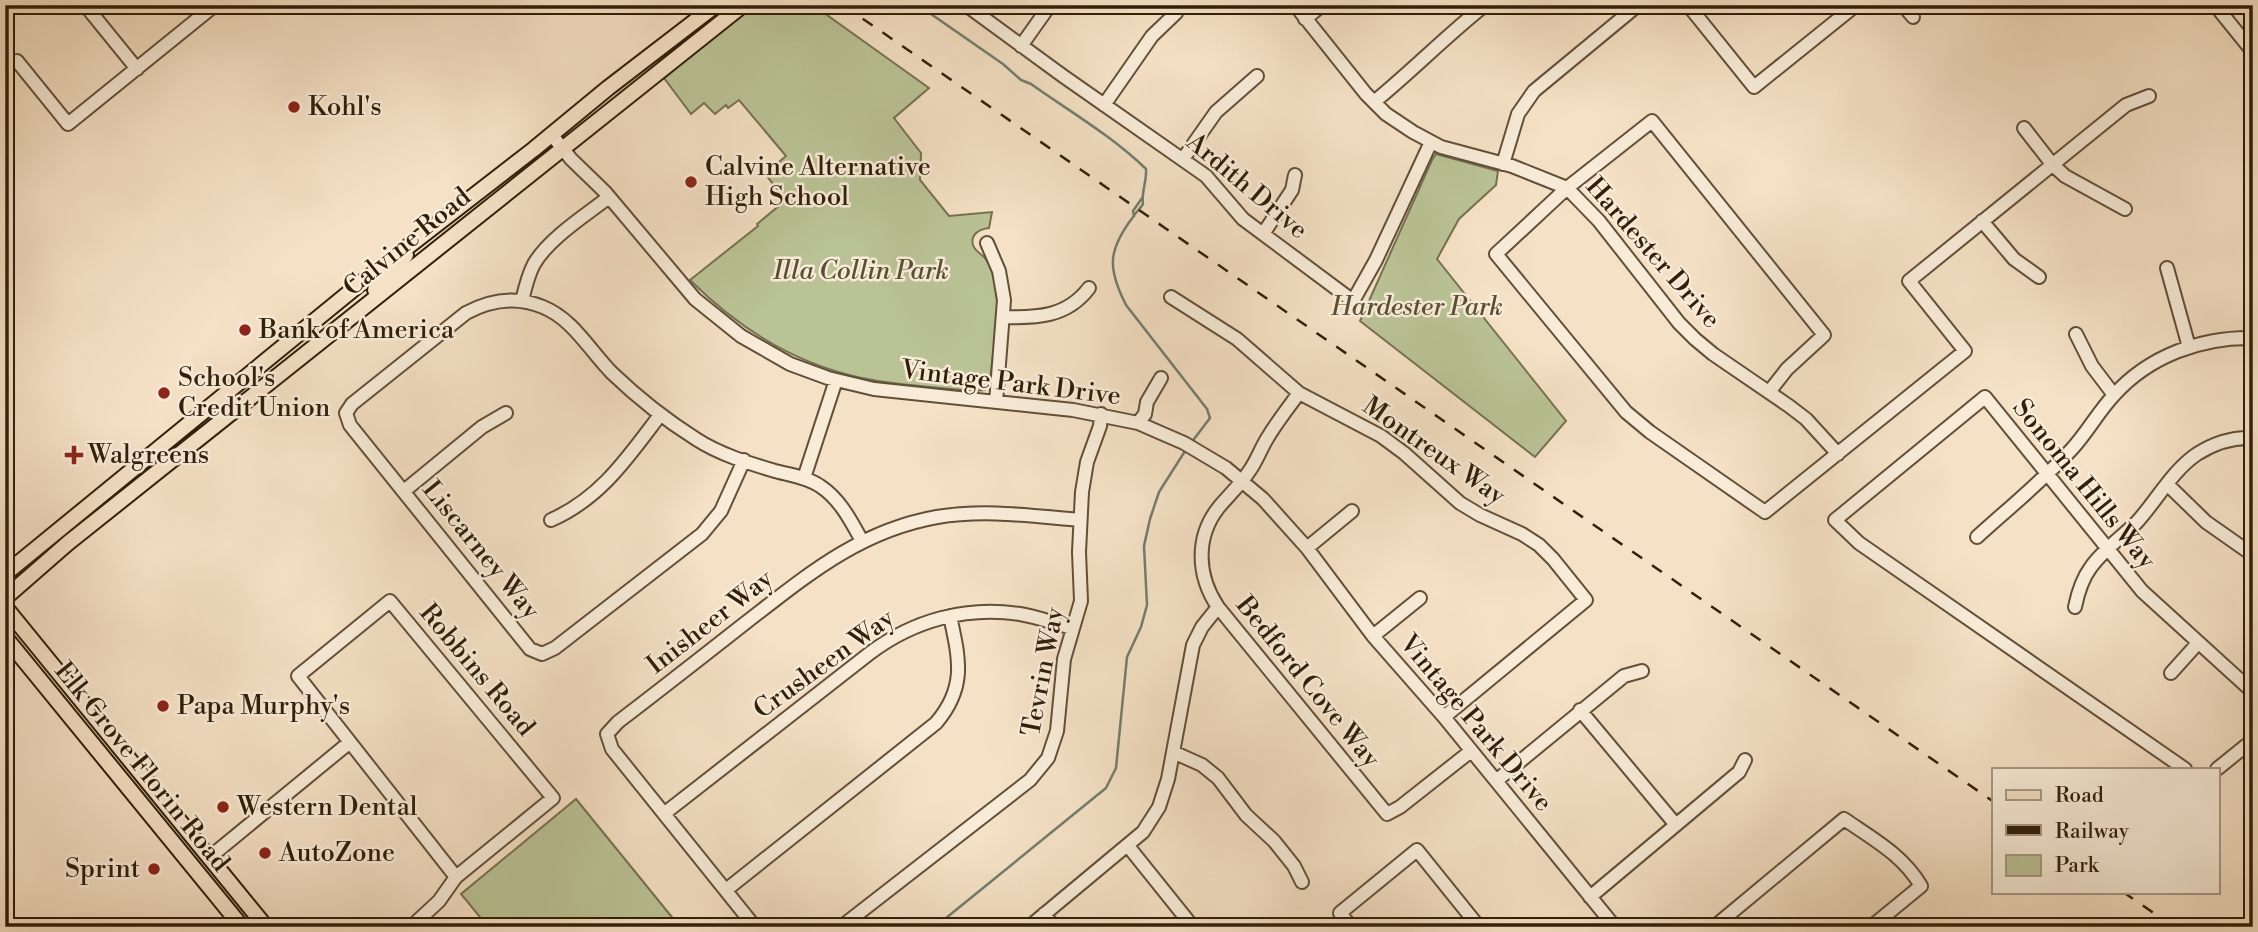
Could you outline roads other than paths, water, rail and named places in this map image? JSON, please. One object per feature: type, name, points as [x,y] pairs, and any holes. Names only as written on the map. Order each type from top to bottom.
[{"type":"main road","name":"Calvine Road","points":[[5,574],[356,287],[716,5]]},
{"type":"main road","name":"Calvine Road","points":[[5,598],[68,543],[743,5]]},
{"type":"main road","points":[[372,301],[373,293],[402,261],[413,242]]},
{"type":"main road","points":[[322,341],[337,319],[357,301],[360,292],[356,287]]},
{"type":"main road","points":[[193,444],[202,428],[231,402],[232,389]]},
{"type":"main road","name":"Elk Grove Florin Road","points":[[5,607],[266,927]]},
{"type":"main road","name":"Elk Grove Florin Road","points":[[5,637],[242,927]]},
{"type":"main road","points":[[109,765],[117,765],[133,777],[145,781]]},
{"type":"street","points":[[85,5],[137,69]]},
{"type":"street","points":[[17,61],[68,124],[215,5]]},
{"type":"street","name":"Ardith Drive","points":[[966,5],[1206,176],[1243,219],[1353,301],[1376,260],[1431,142]]},
{"type":"street","points":[[1021,46],[1050,5]]},
{"type":"street","points":[[1104,104],[1152,36],[1176,13],[1170,5]]},
{"type":"street","name":"Hardester Drive","points":[[1294,5],[1374,102],[1395,120],[1431,142],[1462,154],[1530,173],[1567,188],[1599,221],[1679,323],[1695,339],[1805,419],[1838,454]]},
{"type":"street","points":[[1306,19],[1322,5]]},
{"type":"street","points":[[1374,102],[1485,5]]},
{"type":"street","points":[[1503,164],[1515,122],[1528,98],[1547,78],[1638,5]]},
{"type":"street","points":[[1688,5],[1754,87],[1856,5]]},
{"type":"street","points":[[1903,5],[1913,17]]},
{"type":"street","points":[[2215,5],[2253,52]]},
{"type":"street","points":[[1183,159],[1216,112],[1257,76]]},
{"type":"street","points":[[1769,392],[1787,369],[1824,335],[1652,121],[1567,188],[1496,254],[1626,412],[1650,432],[1765,512],[1965,351],[1909,281],[2126,105],[2149,96]]},
{"type":"street","points":[[2024,128],[2052,164],[2073,182],[2125,209]]},
{"type":"street","name":"Vintage Park Drive","points":[[551,134],[609,197],[684,287],[724,324],[772,355],[807,371],[889,392],[1101,414],[1138,423],[1184,443],[1243,481],[1280,516],[1307,548],[1373,636],[1444,717],[1615,927]]},
{"type":"street","points":[[1263,234],[1292,190],[1295,175]]},
{"type":"street","points":[[609,197],[539,256],[530,273],[522,301],[543,307],[568,324],[613,374],[660,415],[713,450],[804,478],[820,486],[843,508],[862,541]]},
{"type":"street","points":[[1982,221],[2014,259],[2039,277]]},
{"type":"street","points":[[987,243],[999,271],[1004,300],[996,402]]},
{"type":"street","points":[[2167,268],[2189,347]]},
{"type":"street","points":[[1004,317],[1033,318],[1052,315],[1077,301],[1089,288]]},
{"type":"street","points":[[1171,297],[1237,339],[1299,393]]},
{"type":"street","name":"Liscarney Way","points":[[522,301],[484,304],[466,313],[352,404],[346,413],[349,425],[530,649],[542,654],[555,648],[702,534],[720,511],[744,460]]},
{"type":"street","points":[[2076,334],[2092,366],[2114,395]]},
{"type":"street","points":[[1977,537],[2073,448],[2114,395],[2145,368],[2189,347],[2221,339],[2253,338]]},
{"type":"street","points":[[1138,423],[1145,414],[1147,402],[1161,378]]},
{"type":"street","points":[[804,478],[836,380]]},
{"type":"street","name":"Bedford Cove Way","points":[[1299,393],[1269,436],[1243,481],[1214,514],[1203,542],[1202,571],[1208,590],[1218,607],[1387,814],[1400,807],[1471,751]]},
{"type":"street","name":"Montreux Way","points":[[1299,393],[1381,436],[1460,503],[1531,539],[1553,559],[1586,600],[1444,717]]},
{"type":"street","name":"Sonoma Hills Way","points":[[2184,768],[1859,543],[1835,520],[1985,397],[2150,599],[2253,692]]},
{"type":"street","points":[[404,491],[482,427],[506,413]]},
{"type":"street","name":"Tevrin Way","points":[[841,927],[1030,780],[1043,766],[1055,740],[1065,659],[1081,601],[1080,520],[1087,462],[1100,426],[1101,414]]},
{"type":"street","points":[[551,520],[582,503],[608,481],[660,415]]},
{"type":"street","points":[[2075,607],[2078,592],[2087,573],[2135,524],[2184,465],[2207,448],[2225,441],[2253,438]]},
{"type":"street","points":[[2168,485],[2215,529],[2253,555]]},
{"type":"street","points":[[1307,548],[1352,511]]},
{"type":"street","name":"Inisheer Way","points":[[755,927],[612,749],[607,734],[618,722],[818,566],[862,541],[895,527],[955,514],[1006,513],[1080,520]]},
{"type":"street","points":[[1373,636],[1420,598]]},
{"type":"street","name":"Robbins Road","points":[[411,927],[439,901],[456,877],[553,798],[390,601],[298,676],[456,877]]},
{"type":"street","points":[[1029,927],[1128,846],[1149,824],[1165,789],[1193,645],[1202,627],[1218,607]]},
{"type":"street","name":"Crusheen Way","points":[[665,813],[878,647],[913,627],[950,616],[1001,612],[1073,628]]},
{"type":"street","points":[[726,890],[942,716],[952,699],[959,671],[958,651],[950,616]]},
{"type":"street","points":[[2171,673],[2198,643]]},
{"type":"street","points":[[1496,781],[1624,676],[1642,671]]},
{"type":"street","points":[[1580,710],[1675,825]]},
{"type":"street","points":[[2218,768],[2253,740]]},
{"type":"street","points":[[210,857],[350,742]]},
{"type":"street","points":[[1173,752],[1202,765],[1218,778],[1246,815],[1274,841],[1294,866],[1302,882]]},
{"type":"street","points":[[1590,897],[1739,772],[1745,760]]},
{"type":"street","points":[[1714,927],[1844,819],[1896,855],[1910,869],[1921,886],[1871,927]]},
{"type":"street","points":[[1128,846],[1194,927]]},
{"type":"street","points":[[1351,927],[1340,912],[1417,850],[1479,927]]},
{"type":"street","points":[[1044,914],[1054,927]]},
{"type":"waterway","points":[[918,5],[1003,64],[1021,80],[1031,84],[1105,135],[1146,169],[1143,204],[1119,239],[1113,270],[1126,305],[1207,409],[1210,418],[1191,443]]},
{"type":"waterway","points":[[1134,216],[1133,211],[1142,198]]},
{"type":"waterway","points":[[935,927],[1106,788],[1116,768],[1127,657],[1141,627],[1147,605],[1144,546],[1150,519],[1159,492],[1187,448]]},
{"type":"railway","points":[[843,5],[1992,801]]},
{"type":"railway","points":[[2126,894],[2174,927]]},
{"type":"place","name":"Kohl's","points":[[294,107]]},
{"type":"place","name":"Calvine Alternative High School","points":[[691,182]]},
{"type":"place","name":"Bank of America","points":[[245,330]]},
{"type":"place","name":"School's Credit Union","points":[[164,393]]},
{"type":"place","name":"Walgreens","points":[[74,455]]},
{"type":"place","name":"Papa Murphy's","points":[[163,706]]},
{"type":"place","name":"Western Dental","points":[[223,807]]},
{"type":"place","name":"AutoZone","points":[[265,853]]},
{"type":"place","name":"Sprint","points":[[154,869]]},
{"type":"park label","name":"Illa Collin Park","points":[[861,271]]},
{"type":"park label","name":"Hardester Park","points":[[1417,307]]}]
